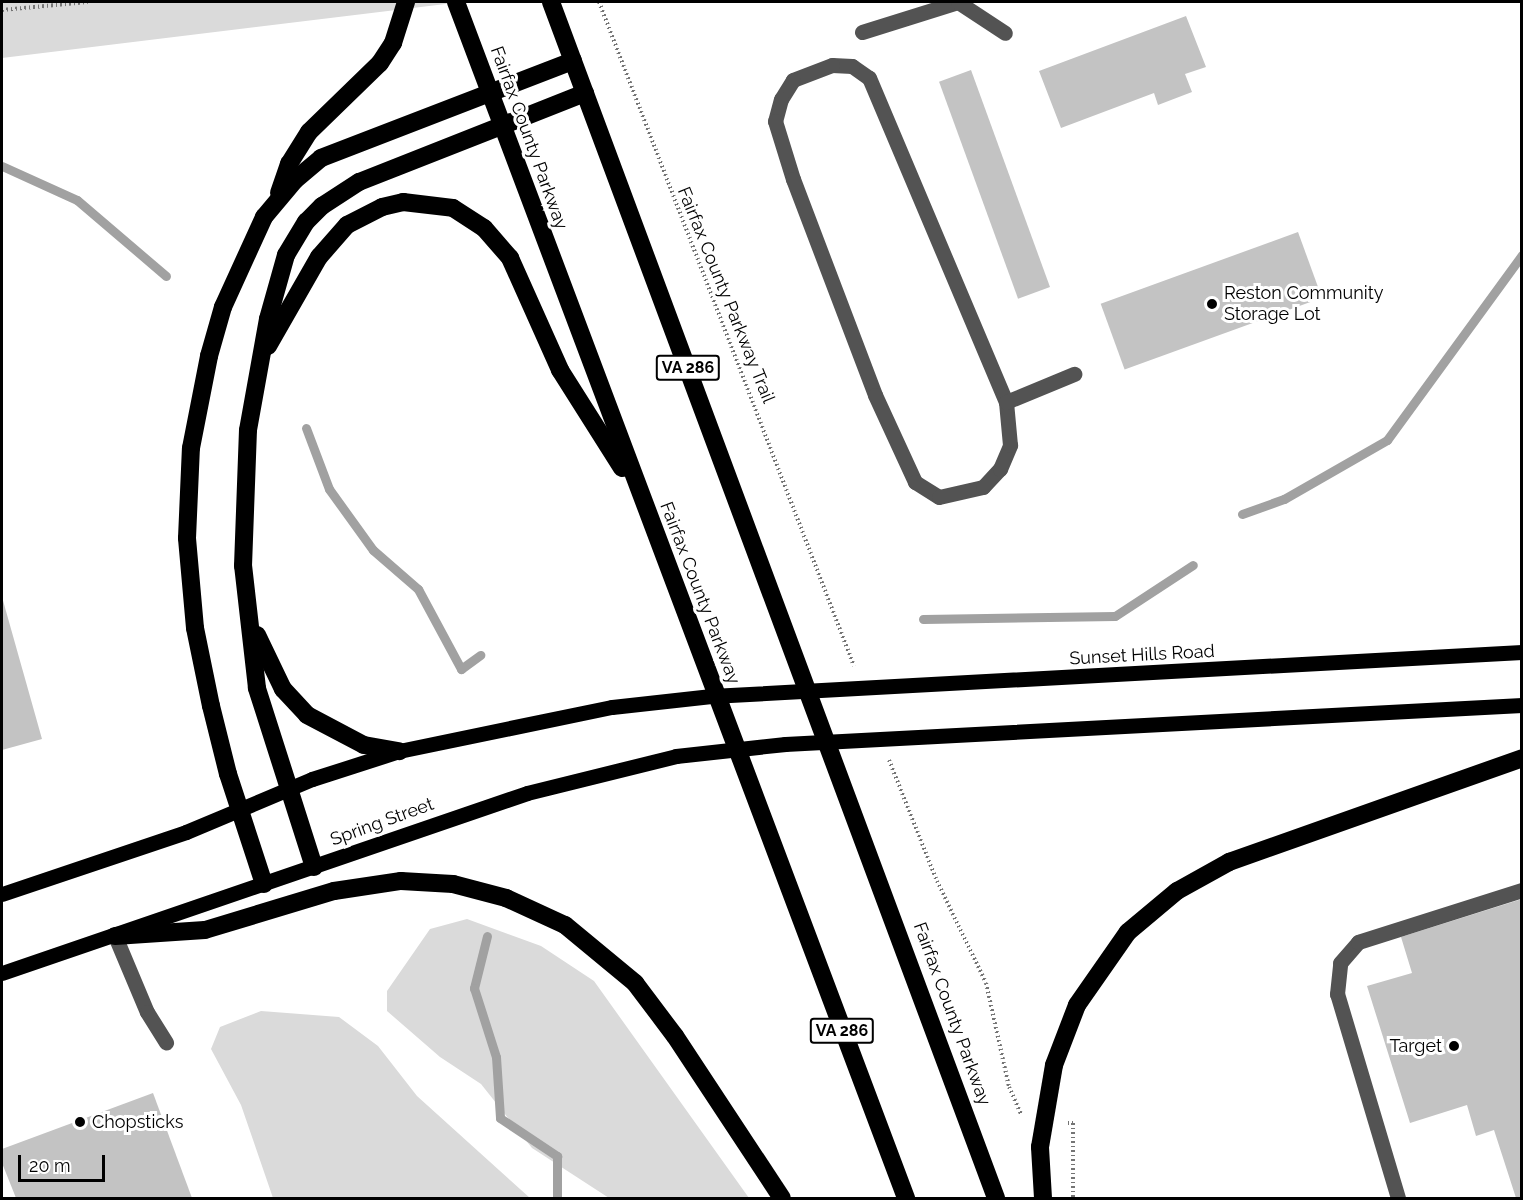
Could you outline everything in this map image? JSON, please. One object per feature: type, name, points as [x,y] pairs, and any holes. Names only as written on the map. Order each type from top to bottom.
[{"type":"highway","points":[[264,884],[219,740],[195,628],[187,538],[188,493],[198,401],[220,316],[249,243],[276,199],[297,148],[384,57],[402,21],[406,2]]},
{"type":"highway","name":"Fairfax County Parkway","points":[[456,2],[906,1198]]},
{"type":"highway","name":"Fairfax County Parkway","points":[[551,2],[845,787],[996,1198]]},
{"type":"highway","points":[[276,199],[307,168],[330,154],[573,61]]},
{"type":"highway","points":[[314,867],[287,790],[257,688],[246,606],[244,472],[260,361],[274,291],[286,255],[306,222],[322,206],[384,171],[585,93]]},
{"type":"highway","points":[[260,361],[319,257],[347,225],[382,207],[403,202],[453,208],[484,228],[510,258],[560,370],[643,500]]},
{"type":"highway","points":[[246,606],[273,673],[295,704],[340,735],[364,746],[399,752]]},
{"type":"highway","points":[[1043,1198],[1040,1147],[1054,1065],[1077,1005],[1128,932],[1177,891],[1229,862],[1521,758]]},
{"type":"highway","points":[[115,936],[205,930],[334,891],[401,881],[453,884],[506,898],[566,925],[635,983],[675,1036],[782,1198]]},
{"type":"main road","name":"Sunset Hills Road","points":[[399,752],[612,706],[765,692],[1521,652]]},
{"type":"main road","name":"Spring Street","points":[[2,973],[577,778],[676,756],[785,744],[1521,705]]},
{"type":"main road","points":[[2,894],[186,832],[287,790],[399,752]]},
{"type":"lane","points":[[862,32],[958,2],[1005,33]]},
{"type":"lane","points":[[832,65],[852,66],[869,78],[1006,402],[1010,445],[1000,469],[983,487],[939,497],[915,482],[874,395],[775,121],[781,99],[793,80],[832,65]]},
{"type":"lane","points":[[1006,402],[1074,374]]},
{"type":"lane","points":[[1398,1198],[1337,994],[1340,963],[1358,942],[1521,890]]},
{"type":"lane","points":[[115,936],[147,1012],[166,1043]]},
{"type":"path","points":[[2,10],[88,2]]},
{"type":"path","name":"Fairfax County Parkway Trail","points":[[599,2],[828,597]]},
{"type":"path","points":[[899,787],[936,881],[986,983],[1010,1088],[1022,1117]]},
{"type":"path","points":[[1073,1123],[1073,1198]]},
{"type":"shaded area","points":[[2,2],[462,2],[2,58]]},
{"type":"shaded area","points":[[467,919],[541,946],[594,981],[749,1198],[609,1198],[532,1148],[481,1084],[440,1057],[387,1011],[387,991],[430,929]]},
{"type":"shaded area","points":[[261,1011],[339,1017],[378,1046],[417,1096],[530,1198],[273,1198],[241,1105],[211,1049],[220,1027]]},
{"type":"building","points":[[1186,16],[1206,67],[1185,74],[1192,92],[1158,105],[1154,93],[1061,128],[1039,71]]},
{"type":"building","points":[[971,70],[1050,287],[1018,299],[939,82]]},
{"type":"building","name":"Reston Community Storage Lot","points":[[1298,232],[1322,298],[1125,370],[1101,304]]},
{"type":"building","points":[[2,597],[42,739],[2,750]]},
{"type":"building","name":"Target","points":[[1522,899],[1522,1198],[1516,1198],[1494,1130],[1476,1136],[1467,1105],[1410,1123],[1367,986],[1412,973],[1401,937]]},
{"type":"building","points":[[153,1093],[192,1198],[16,1198],[2,1163],[2,1149]]},
{"type":"waterway","points":[[2,166],[77,200],[166,276]]},
{"type":"waterway","points":[[1242,514],[1284,499],[1387,440],[1522,255]]},
{"type":"waterway","points":[[306,428],[329,489],[373,550],[418,589],[461,669],[480,655]]},
{"type":"waterway","points":[[923,619],[1115,616],[1193,565]]},
{"type":"waterway","points":[[487,936],[474,988],[496,1057],[500,1118],[557,1156],[557,1198]]},
{"type":"place","name":"Reston Community Storage Lot","points":[[1212,304]]},
{"type":"place","name":"Target","points":[[1454,1046]]},
{"type":"place","name":"Chopsticks","points":[[80,1122]]}]
